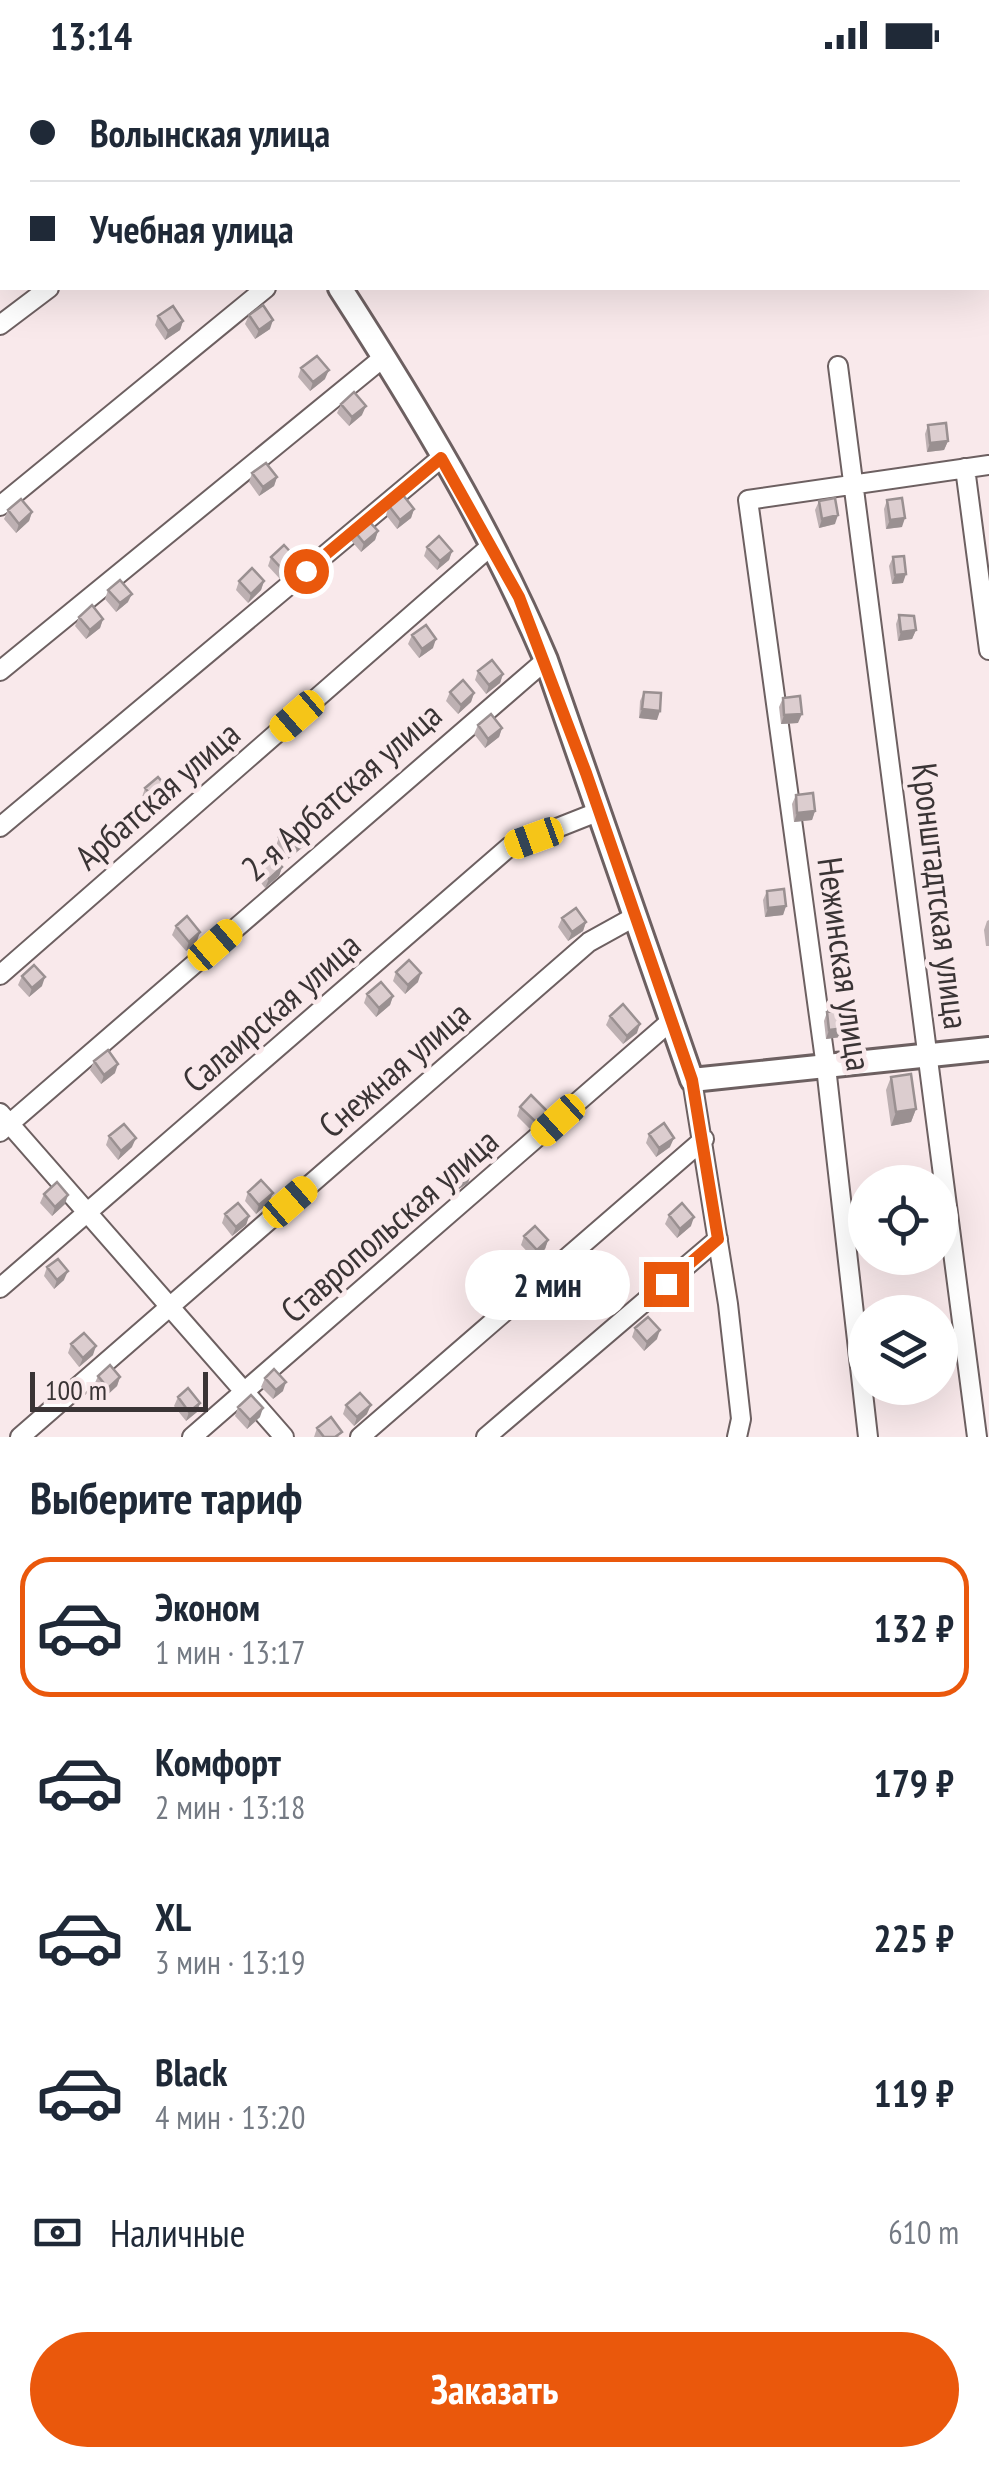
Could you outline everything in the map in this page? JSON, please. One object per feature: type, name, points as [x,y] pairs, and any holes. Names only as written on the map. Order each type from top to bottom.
[{"type":"main road","points":[[341,290],[492,545],[546,660],[692,1080],[989,1049]]},
{"type":"street","points":[[0,325],[46,290]]},
{"type":"street","points":[[0,506],[264,290]]},
{"type":"street","points":[[0,670],[384,357]]},
{"type":"street","name":"Кронштадтская улица","points":[[838,366],[977,1437]]},
{"type":"street","points":[[0,827],[441,458]]},
{"type":"street","points":[[856,483],[989,465]]},
{"type":"street","points":[[965,468],[989,650]]},
{"type":"street","name":"Нежинская улица","points":[[856,483],[748,500],[826,1066],[868,1437]]},
{"type":"street","name":"Арбатская улица","points":[[0,975],[492,545]]},
{"type":"street","name":"2-я Арбатская улица","points":[[3,1123],[546,660]]},
{"type":"street","name":"Салаирская улица","points":[[0,1288],[510,846],[600,810]]},
{"type":"street","name":"Снежная улица","points":[[20,1437],[589,942],[636,916]]},
{"type":"street","name":"Ставропольская улица","points":[[192,1437],[672,1020]]},
{"type":"street","points":[[692,1080],[704,1139],[741,1419],[737,1437]]},
{"type":"street","points":[[3,1123],[89,1214],[284,1437]]},
{"type":"street","points":[[360,1437],[704,1139]]},
{"type":"street","points":[[486,1437],[718,1239]]},
{"type":"building","points":[[263,305],[273,320],[259,330],[249,315]]},
{"type":"building","points":[[173,306],[183,321],[168,331],[158,316]]},
{"type":"building","points":[[317,356],[329,370],[313,382],[301,368]]},
{"type":"building","points":[[354,392],[366,406],[352,417],[341,404]]},
{"type":"building","points":[[946,423],[948,441],[930,443],[928,425]]},
{"type":"building","points":[[266,463],[277,477],[263,487],[252,473]]},
{"type":"building","points":[[403,495],[414,509],[400,520],[389,506]]},
{"type":"building","points":[[835,498],[838,515],[822,519],[819,501]]},
{"type":"building","points":[[902,498],[905,518],[890,520],[887,500]]},
{"type":"building","points":[[21,499],[32,512],[19,524],[8,510]]},
{"type":"building","points":[[365,517],[378,531],[364,543],[352,528]]},
{"type":"building","points":[[439,536],[452,551],[440,561],[427,547]]},
{"type":"building","points":[[284,545],[296,558],[283,570],[271,557]]},
{"type":"building","points":[[904,556],[906,574],[895,575],[893,557]]},
{"type":"building","points":[[252,568],[264,581],[251,594],[239,581]]},
{"type":"building","points":[[120,580],[132,594],[120,603],[108,590]]},
{"type":"building","points":[[92,605],[103,619],[90,630],[79,617]]},
{"type":"building","points":[[899,615],[914,616],[916,630],[901,632]]},
{"type":"building","points":[[426,625],[436,639],[422,649],[412,635]]},
{"type":"building","points":[[492,660],[503,674],[489,685],[478,671]]},
{"type":"building","points":[[463,680],[474,693],[461,705],[450,692]]},
{"type":"building","points":[[644,692],[661,693],[660,711],[642,709]]},
{"type":"building","points":[[800,696],[802,714],[784,715],[783,698]]},
{"type":"building","points":[[491,714],[502,728],[488,739],[478,725]]},
{"type":"building","points":[[158,777],[169,790],[157,802],[145,788]]},
{"type":"building","points":[[813,793],[815,811],[797,813],[796,795]]},
{"type":"building","points":[[294,824],[306,838],[291,850],[279,837]]},
{"type":"building","points":[[270,854],[282,867],[269,879],[257,865]]},
{"type":"building","points":[[784,889],[786,906],[768,908],[767,891]]},
{"type":"building","points":[[576,908],[586,922],[572,932],[562,918]]},
{"type":"building","points":[[187,916],[200,932],[189,942],[176,926]]},
{"type":"building","points":[[409,960],[421,973],[408,985],[396,972]]},
{"type":"building","points":[[34,965],[45,977],[32,988],[22,976]]},
{"type":"building","points":[[381,982],[393,996],[379,1008],[367,994]]},
{"type":"building","points":[[623,1004],[640,1024],[627,1036],[610,1016]]},
{"type":"building","points":[[842,1010],[845,1028],[829,1030],[827,1012]]},
{"type":"building","points":[[108,1050],[118,1064],[104,1075],[94,1061]]},
{"type":"building","points":[[911,1074],[916,1109],[896,1112],[891,1077]]},
{"type":"building","points":[[531,1095],[547,1111],[536,1122],[520,1107]]},
{"type":"building","points":[[664,1123],[674,1138],[659,1148],[649,1134]]},
{"type":"building","points":[[124,1124],[136,1138],[121,1151],[109,1136]]},
{"type":"building","points":[[461,1159],[471,1174],[457,1184],[446,1170]]},
{"type":"building","points":[[261,1180],[273,1193],[259,1205],[248,1192]]},
{"type":"building","points":[[57,1182],[68,1195],[55,1207],[44,1194]]},
{"type":"building","points":[[238,1203],[249,1216],[236,1227],[225,1214]]},
{"type":"building","points":[[682,1203],[694,1217],[680,1229],[669,1215]]},
{"type":"building","points":[[535,1226],[548,1240],[537,1250],[524,1236]]},
{"type":"building","points":[[58,1259],[68,1271],[57,1280],[47,1267]]},
{"type":"building","points":[[648,1317],[660,1330],[647,1342],[635,1328]]},
{"type":"building","points":[[84,1333],[96,1346],[83,1358],[71,1344]]},
{"type":"building","points":[[110,1365],[120,1377],[108,1388],[98,1376]]},
{"type":"building","points":[[274,1369],[286,1382],[276,1390],[265,1378]]},
{"type":"building","points":[[188,1388],[200,1403],[189,1412],[178,1397]]},
{"type":"building","points":[[360,1393],[371,1405],[357,1417],[346,1405]]},
{"type":"building","points":[[251,1395],[263,1408],[250,1420],[238,1407]]},
{"type":"building","points":[[331,1417],[342,1432],[324,1437],[317,1428]]},
{"type":"route","points":[[306,571],[441,458],[519,597],[546,660],[624,881],[698,1108],[718,1239],[666,1284]]}]
